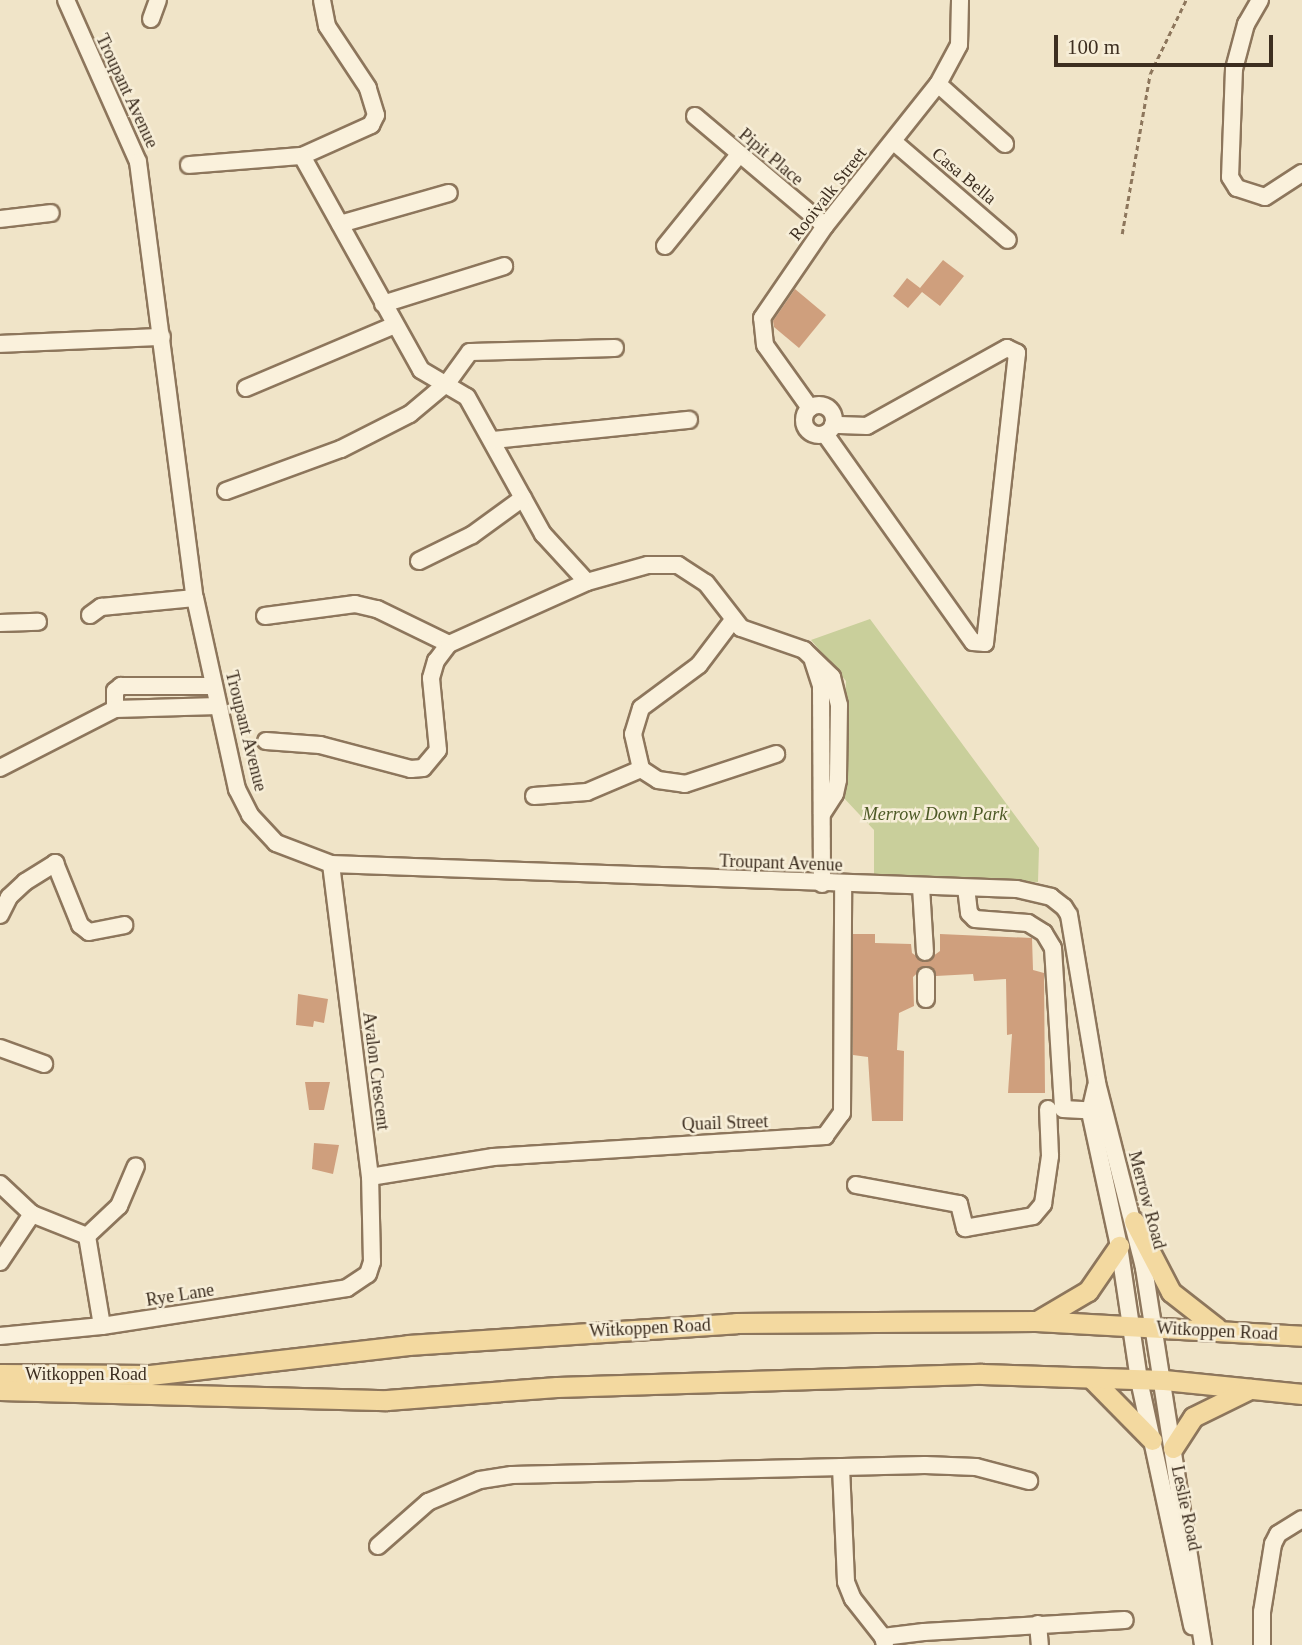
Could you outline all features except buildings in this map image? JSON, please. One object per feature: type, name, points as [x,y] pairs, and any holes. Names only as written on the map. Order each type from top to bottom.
[{"type":"main road","points":[[1134,1222],[1171,1292],[1218,1329]]},
{"type":"main road","points":[[1036,1321],[1088,1291],[1119,1246]]},
{"type":"main road","name":"Witkoppen Road","points":[[0,1374],[150,1375],[433,1343],[736,1323],[1036,1321],[1131,1328],[1218,1329],[1302,1336]]},
{"type":"main road","name":"Witkoppen Road","points":[[0,1390],[360,1401],[852,1375],[982,1374],[1093,1381],[1164,1380],[1302,1394]]},
{"type":"main road","points":[[1093,1381],[1124,1406],[1152,1440]]},
{"type":"main road","points":[[1173,1448],[1193,1417],[1254,1388]]},
{"type":"street","name":"Troupant Avenue","points":[[66,0],[138,162],[195,598],[237,789],[250,815],[276,843],[331,864],[1038,893],[1051,897],[1069,915]]},
{"type":"street","points":[[150,19],[158,0]]},
{"type":"street","points":[[189,165],[302,156],[372,125],[376,115],[368,88],[327,26],[322,0]]},
{"type":"street","name":"Rooivalk Street","points":[[810,408],[765,345],[762,318],[825,226],[938,84],[959,45],[960,0]]},
{"type":"street","points":[[1260,0],[1246,24],[1234,69],[1230,177],[1237,188],[1265,197],[1302,173]]},
{"type":"street","points":[[938,84],[1005,144]]},
{"type":"street","name":"Pipit Place","points":[[695,116],[738,156],[825,226]]},
{"type":"street","name":"Casa Bella","points":[[894,142],[1008,240]]},
{"type":"street","points":[[302,156],[423,373],[448,382],[467,397],[494,440],[547,539],[587,582]]},
{"type":"street","points":[[665,246],[738,156]]},
{"type":"street","points":[[340,224],[449,192]]},
{"type":"street","points":[[0,219],[51,213]]},
{"type":"street","points":[[383,304],[504,266]]},
{"type":"street","points":[[246,388],[395,324]]},
{"type":"street","points":[[0,344],[162,337]]},
{"type":"street","points":[[226,491],[352,443],[410,414],[448,382],[461,359],[480,349],[615,348]]},
{"type":"street","points":[[810,408],[805,415],[806,427],[829,430],[867,426],[1007,348],[1017,353],[985,643],[973,642],[829,430],[828,408],[810,408]]},
{"type":"street","points":[[494,440],[688,420]]},
{"type":"street","points":[[419,561],[472,535],[523,498]]},
{"type":"street","points":[[267,741],[320,745],[411,769],[423,768],[438,750],[431,678],[436,661],[449,644],[587,582],[648,565],[678,565],[706,583],[733,620],[756,634],[792,644],[832,677],[839,705],[838,780],[822,814],[822,884]]},
{"type":"street","points":[[90,615],[101,607],[195,598]]},
{"type":"street","points":[[265,616],[355,604],[377,609],[449,644]]},
{"type":"street","points":[[733,620],[699,664],[641,708],[633,734],[640,769],[658,780],[685,784],[776,754]]},
{"type":"street","points":[[0,623],[38,622]]},
{"type":"street","points":[[115,709],[115,691],[121,687],[214,686]]},
{"type":"street","points":[[0,768],[115,709],[218,706]]},
{"type":"street","points":[[534,796],[587,792],[640,769]]},
{"type":"street","points":[[0,915],[9,897],[25,882],[55,863],[80,925],[89,932],[124,925]]},
{"type":"street","name":"Avalon Crescent","points":[[331,864],[370,1177],[372,1262],[364,1280]]},
{"type":"street","name":"Quail Street","points":[[370,1177],[493,1157],[825,1136],[842,1113],[843,884]]},
{"type":"street","points":[[921,887],[925,951]]},
{"type":"street","points":[[966,888],[973,918],[1028,923],[1044,933],[1052,948],[1063,1109],[1096,1111]]},
{"type":"street","name":"Merrow Road","points":[[1069,915],[1097,1083],[1096,1111],[1139,1380]]},
{"type":"street","points":[[1052,948],[1074,946]]},
{"type":"street","points":[[926,976],[926,999]]},
{"type":"street","points":[[0,1048],[44,1064]]},
{"type":"street","points":[[856,1185],[959,1204],[965,1228],[1033,1216],[1043,1204],[1050,1156],[1048,1109]]},
{"type":"street","name":"Merrow Road","points":[[1096,1111],[1134,1222],[1164,1380]]},
{"type":"street","points":[[87,1236],[119,1206],[136,1166]]},
{"type":"street","points":[[0,1184],[32,1214],[87,1236]]},
{"type":"street","points":[[0,1262],[32,1214]]},
{"type":"street","points":[[87,1236],[102,1326]]},
{"type":"street","name":"Rye Lane","points":[[0,1336],[102,1326],[347,1288],[364,1280]]},
{"type":"street","name":"Leslie Road","points":[[1139,1380],[1196,1645]]},
{"type":"street","name":"Leslie Road","points":[[1164,1380],[1203,1645]]},
{"type":"street","points":[[378,1546],[428,1502],[480,1480],[512,1475],[949,1465],[1029,1481]]},
{"type":"street","points":[[841,1467],[844,1566],[849,1591],[884,1641],[1038,1624],[1125,1620]]},
{"type":"street","points":[[1262,1645],[1262,1612],[1273,1544],[1278,1534],[1302,1519]]},
{"type":"street","points":[[1038,1624],[1040,1645]]},
{"type":"path","points":[[1122,233],[1150,74],[1186,0]]},
{"type":"green space","name":"Merrow Down Park","points":[[870,619],[1039,848],[1038,882],[874,876],[874,830],[842,796],[846,681],[811,640]]}]
